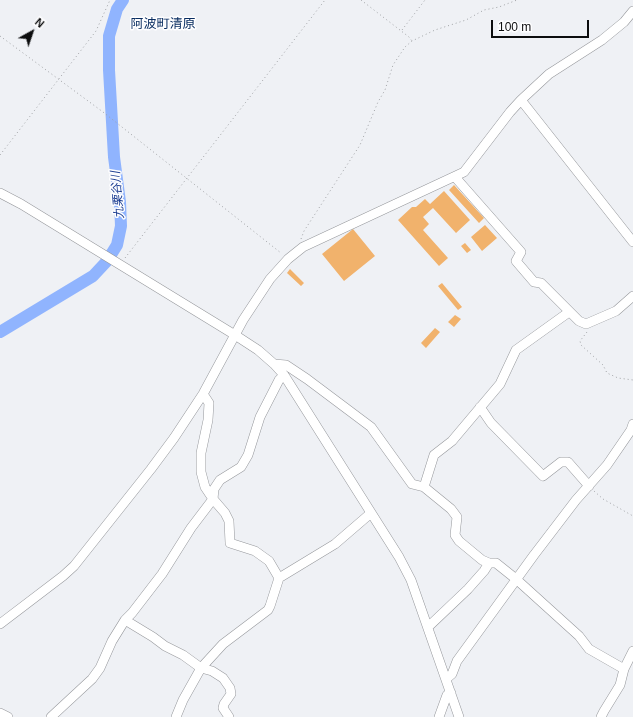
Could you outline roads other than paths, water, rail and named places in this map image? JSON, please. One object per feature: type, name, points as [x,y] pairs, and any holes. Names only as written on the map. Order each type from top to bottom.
[{"type":"street","points":[[0,624],[74,566],[151,469],[174,438],[203,394],[243,320],[270,280],[288,259],[303,247],[464,172],[521,100],[549,74],[602,40],[624,22],[633,11]]},
{"type":"street","points":[[521,100],[633,242]]},
{"type":"street","points":[[455,177],[521,252],[516,261],[534,282],[541,283],[579,322],[586,324],[616,311],[633,296]]},
{"type":"street","points":[[2,197],[118,264],[235,335],[258,350],[274,364],[284,376],[399,557],[411,580],[459,717]]},
{"type":"street","points":[[424,487],[434,455],[452,440],[500,384],[516,350],[569,312]]},
{"type":"street","points":[[274,364],[286,365],[371,427],[412,484],[424,487],[451,509],[457,517],[455,535],[459,541],[482,560],[489,563],[496,563],[579,636],[589,648],[624,669]]},
{"type":"street","points":[[51,717],[92,679],[100,668],[112,641],[125,620],[162,574],[191,528],[213,500],[214,489],[220,480],[241,467],[248,455],[260,417],[279,380],[284,376]]},
{"type":"street","points":[[203,394],[209,404],[208,420],[201,453],[202,472],[205,487],[213,500],[226,513],[229,521],[230,543],[255,551],[269,561],[279,578]]},
{"type":"street","points":[[480,407],[491,423],[543,476],[561,462],[568,462],[589,486]]},
{"type":"street","points":[[446,679],[452,674],[457,661],[516,579],[576,500],[608,465],[632,427]]},
{"type":"street","points":[[176,717],[186,693],[201,668],[223,644],[268,610],[279,578],[335,544],[371,513]]},
{"type":"street","points":[[428,626],[468,589],[489,563]]},
{"type":"street","points":[[125,620],[165,646],[184,655],[201,668],[212,671],[223,678],[230,688],[231,694],[223,708],[229,717]]},
{"type":"street","points":[[602,717],[620,685],[624,669],[633,651]]},
{"type":"street","points":[[439,717],[447,695],[451,693]]},
{"type":"street","points":[[0,713],[8,717]]},
{"type":"waterway","name":"九栗谷川","points":[[0,332],[93,276],[107,261],[117,245],[121,226],[120,202],[114,157],[109,70],[109,36],[117,9],[123,0]]},
{"type":"district","name":"阿波町清原","points":[[163,24]]}]
